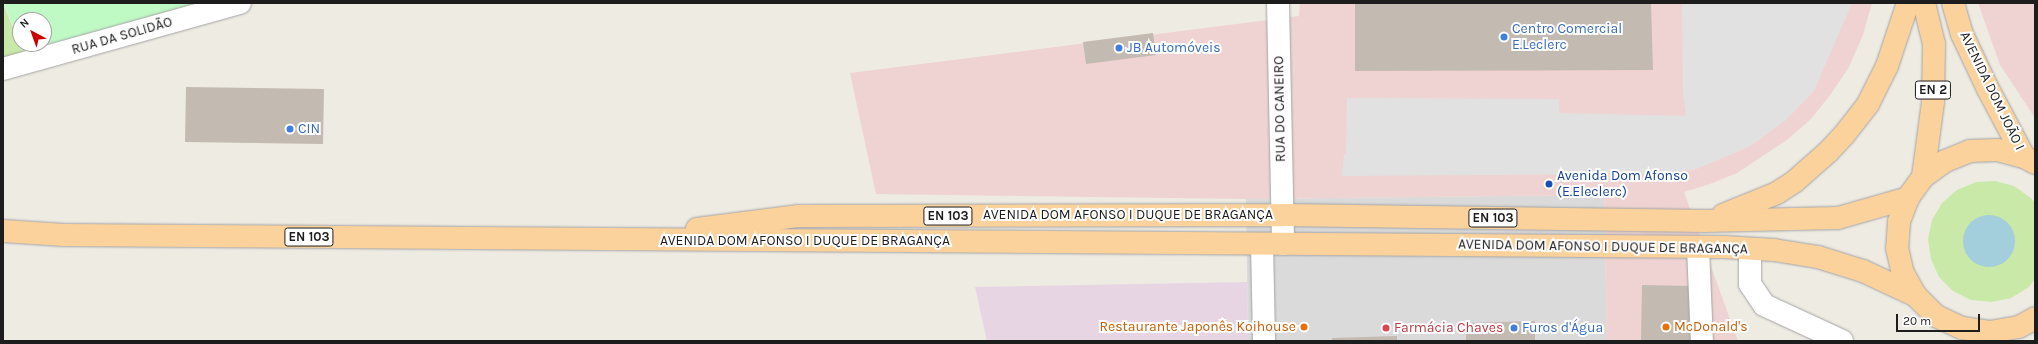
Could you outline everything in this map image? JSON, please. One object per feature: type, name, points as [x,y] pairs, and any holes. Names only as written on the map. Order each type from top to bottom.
[{"type":"main road","name":"AVENIDA DOM AFONSO I DUQUE DE BRAGANÇA","points":[[1705,221],[1777,193],[1811,168],[1839,141],[1861,113],[1878,85],[1895,46],[1908,3]]},
{"type":"main road","name":"EN 2","points":[[1923,177],[1933,102],[1934,44],[1924,3]]},
{"type":"main road","name":"AVENIDA DOM JOÃO I","points":[[1953,3],[1962,34],[1987,87],[2029,160]]},
{"type":"main road","name":"EN 2","points":[[1957,341],[1936,316],[1915,296],[1903,273],[1897,248],[1899,222],[1908,198],[1923,177],[1945,161],[1970,152],[1998,150],[2029,160]]},
{"type":"main road","name":"AVENIDA DOM AFONSO I DUQUE DE BRAGANÇA","points":[[615,240],[799,216],[1282,215],[1705,221],[1838,218],[1908,198]]},
{"type":"main road","name":"AVENIDA DOM AFONSO I DUQUE DE BRAGANÇA","points":[[3,231],[64,235],[1750,248],[1797,253],[1826,259],[1863,271],[1915,296]]},
{"type":"main road","name":"EN 2","points":[[1936,316],[1962,328],[1990,332],[2019,327],[2035,318]]},
{"type":"street","name":"RUA DA SOLIDÃO","points":[[3,69],[240,3]]},
{"type":"street","name":"RUA DO CANEIRO","points":[[1278,3],[1282,215]]},
{"type":"street","name":"AVENIDA DOM AFONSO I DUQUE DE BRAGANÇA","points":[[1272,244],[1282,215]]},
{"type":"street","points":[[1264,341],[1272,244]]},
{"type":"street","points":[[1698,247],[1702,341]]},
{"type":"street","points":[[1750,248],[1750,284],[1764,305],[1842,341]]},
{"type":"shaded area","points":[[1300,3],[1872,3],[1863,35],[1849,67],[1831,94],[1811,119],[1787,140],[1737,173],[1710,184],[1684,192],[1738,341],[1607,341],[1604,195],[1246,199],[876,194],[850,73],[1299,16]]},
{"type":"shaded area","points":[[1682,3],[1852,3],[1814,91],[1786,120],[1749,147],[1694,170],[1637,174],[1342,176],[1344,154],[1346,154],[1347,98],[1559,99],[1559,113],[1686,116],[1683,92]]},
{"type":"shaded area","points":[[1978,3],[2035,3],[2035,118],[2000,65]]},
{"type":"shaded area","points":[[1604,195],[1607,341],[1248,341],[1246,199]]},
{"type":"shaded area","points":[[1247,282],[1248,341],[987,341],[975,287]]},
{"type":"green space","points":[[3,3],[12,26],[12,52],[23,52],[27,63],[3,69]]},
{"type":"green space","points":[[4,3],[234,3],[27,63],[23,52],[52,52],[52,12],[12,12],[12,24]]},
{"type":"green space","points":[[1995,181],[2014,186],[2031,198],[2035,203],[2035,279],[2029,287],[2011,298],[1992,302],[1971,300],[1953,291],[1939,277],[1931,259],[1928,239],[1932,220],[1942,203],[1957,190],[1976,182]]},
{"type":"water","points":[[1984,215],[1994,215],[2008,222],[2015,236],[2015,246],[2008,260],[1994,267],[1984,267],[1974,263],[1967,256],[1963,246],[1963,236],[1967,226],[1974,219]]},
{"type":"building","name":"Centro Comercial E.Leclerc","points":[[1355,3],[1651,3],[1653,70],[1355,71]]},
{"type":"building","points":[[1153,33],[1156,55],[1086,64],[1083,42]]},
{"type":"building","points":[[186,87],[324,89],[323,144],[185,142]]},
{"type":"building","name":"McDonald's","points":[[1642,285],[1691,286],[1690,341],[1641,341]]},
{"type":"building","points":[[1535,321],[1535,341],[1466,341],[1466,323]]},
{"type":"building","points":[[1397,336],[1397,341],[1332,341],[1332,338]]},
{"type":"place","name":"Centro Comercial E.Leclerc","points":[[1504,37]]},
{"type":"place","name":"JB Automóveis","points":[[1119,48]]},
{"type":"place","name":"CIN","points":[[290,129]]},
{"type":"place","name":"Avenida Dom Afonso (E.Eleclerc)","points":[[1549,184]]},
{"type":"place","name":"Restaurante Japonês Koihouse","points":[[1304,327]]},
{"type":"place","name":"McDonald's","points":[[1666,327]]},
{"type":"place","name":"Farmácia Chaves","points":[[1386,328]]},
{"type":"place","name":"Furos d'Água","points":[[1514,328]]}]
